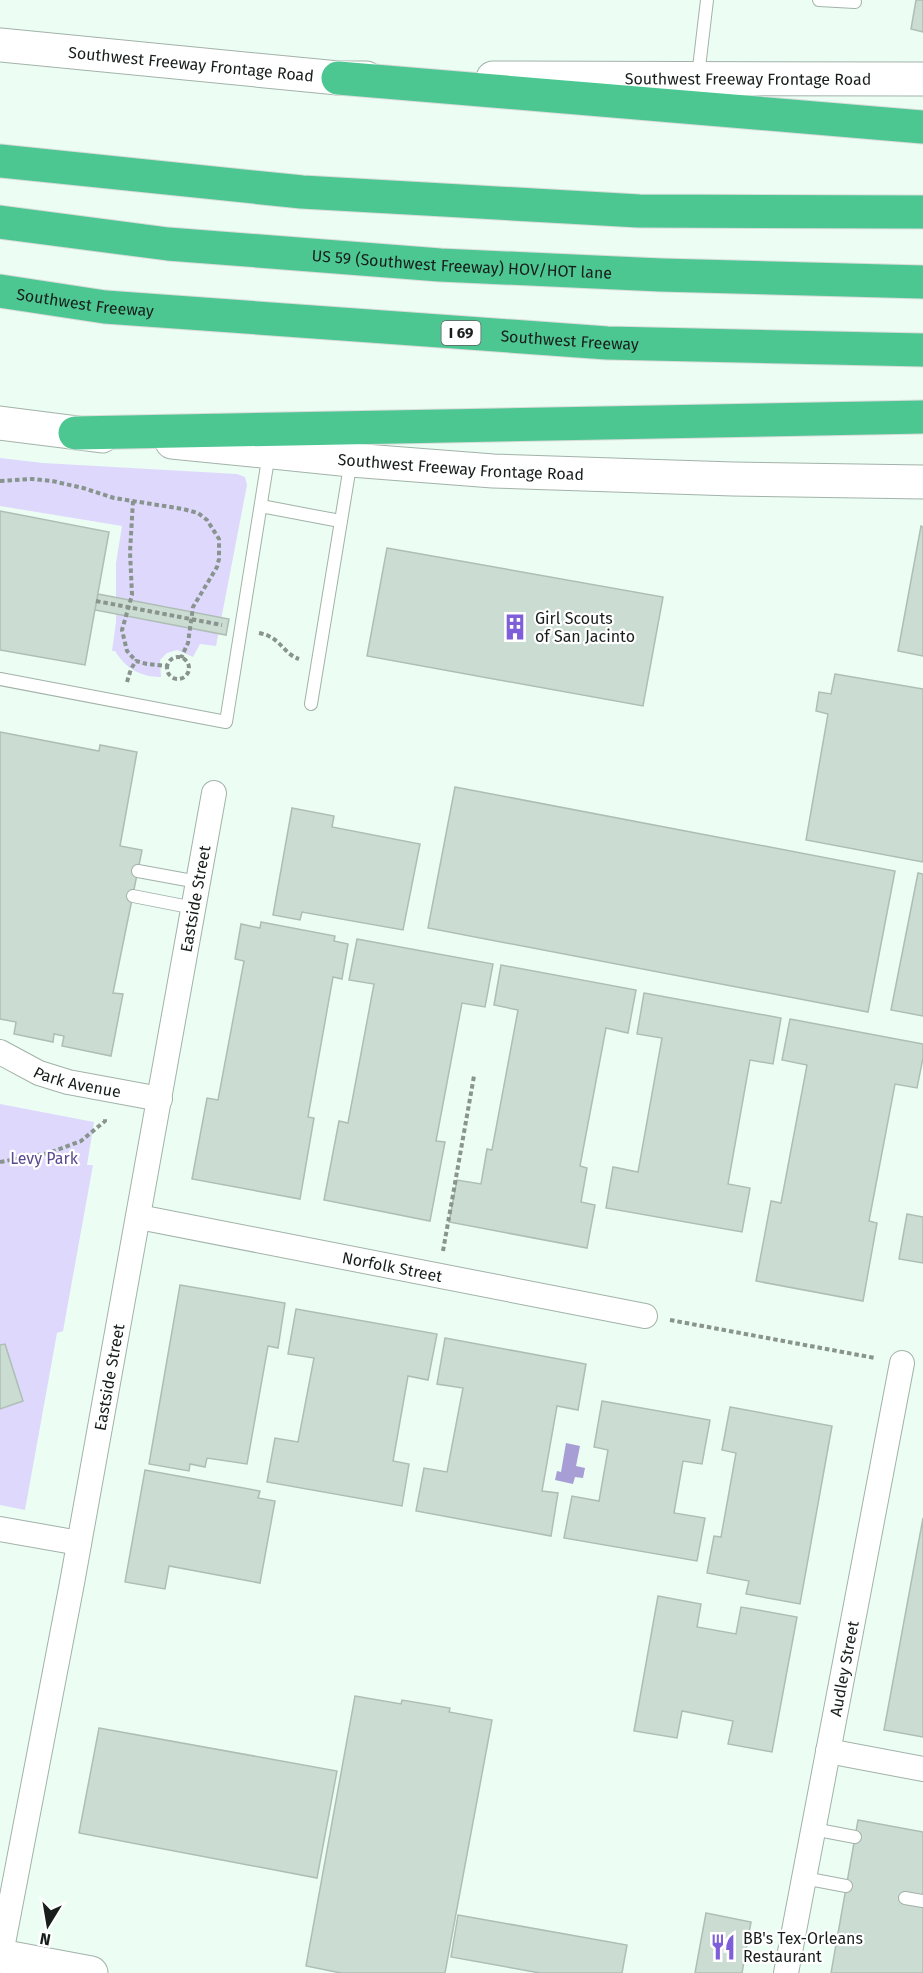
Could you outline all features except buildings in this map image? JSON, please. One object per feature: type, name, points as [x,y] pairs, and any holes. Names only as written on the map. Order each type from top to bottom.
[{"type":"highway","points":[[338,78],[923,127]]},
{"type":"highway","points":[[0,161],[325,194],[639,211],[923,213]]},
{"type":"highway","name":"US 59 (Southwest Freeway) HOV/HOT lane","points":[[0,222],[168,244],[440,265],[661,275],[923,282]]},
{"type":"highway","name":"Southwest Freeway","points":[[0,291],[105,308],[607,343],[923,350]]},
{"type":"highway","points":[[75,433],[923,417]]},
{"type":"main road","name":"Southwest Freeway Frontage Road","points":[[0,45],[338,78],[923,79]]},
{"type":"main road","name":"Southwest Freeway Frontage Road","points":[[0,423],[75,433],[351,460],[493,471],[923,482]]},
{"type":"main road","points":[[0,1957],[91,1973]]},
{"type":"street","name":"Eastside Street","points":[[0,1957],[139,1217],[214,793]]},
{"type":"street","name":"Park Avenue","points":[[0,1052],[39,1073],[68,1082],[160,1099]]},
{"type":"street","name":"Norfolk Street","points":[[139,1217],[645,1316]]},
{"type":"street","name":"Audley Street","points":[[786,1973],[902,1363]]},
{"type":"street","points":[[0,1529],[79,1543]]},
{"type":"street","points":[[828,1751],[923,1769]]},
{"type":"lane","points":[[698,78],[707,0]]},
{"type":"lane","points":[[819,0],[855,2]]},
{"type":"lane","points":[[0,679],[226,722],[269,452]]},
{"type":"lane","points":[[311,704],[351,460]]},
{"type":"lane","points":[[261,506],[340,521]]},
{"type":"lane","points":[[138,871],[198,882]]},
{"type":"lane","points":[[133,896],[194,908]]},
{"type":"lane","points":[[813,1829],[855,1838]]},
{"type":"lane","points":[[804,1878],[846,1886]]},
{"type":"lane","points":[[905,1898],[923,1901]]},
{"type":"path","points":[[0,481],[32,479],[52,481],[114,498],[183,508],[198,513],[207,520],[219,539],[217,567],[193,607],[188,643],[181,658]]},
{"type":"path","points":[[133,501],[130,552],[132,595],[122,630],[128,651],[136,661]]},
{"type":"path","points":[[174,658],[181,658],[187,663],[188,670],[182,678],[176,679],[168,673],[167,666],[174,658]]},
{"type":"path","points":[[438,1275],[474,1076]]},
{"type":"path","points":[[0,1162],[49,1154],[81,1141],[105,1121],[111,1090]]},
{"type":"path","points":[[645,1316],[902,1363]]},
{"type":"green space","points":[[0,458],[43,463],[237,474],[245,477],[247,485],[216,646],[200,644],[193,657],[177,650],[167,653],[160,660],[161,677],[141,674],[124,663],[115,651],[112,651],[116,622],[116,563],[122,526],[0,506]]},
{"type":"green space","name":"Levy Park","points":[[0,1104],[94,1122],[87,1165],[93,1165],[63,1331],[57,1333],[25,1510],[0,1505]]},
{"type":"shaded area","points":[[566,1443],[580,1446],[576,1466],[585,1468],[583,1478],[575,1477],[573,1484],[555,1480],[557,1471],[561,1472]]},
{"type":"place","name":"Girl Scouts of San Jacinto","points":[[515,627]]},
{"type":"place","name":"BB's Tex-Orleans Restaurant","points":[[723,1947]]}]
